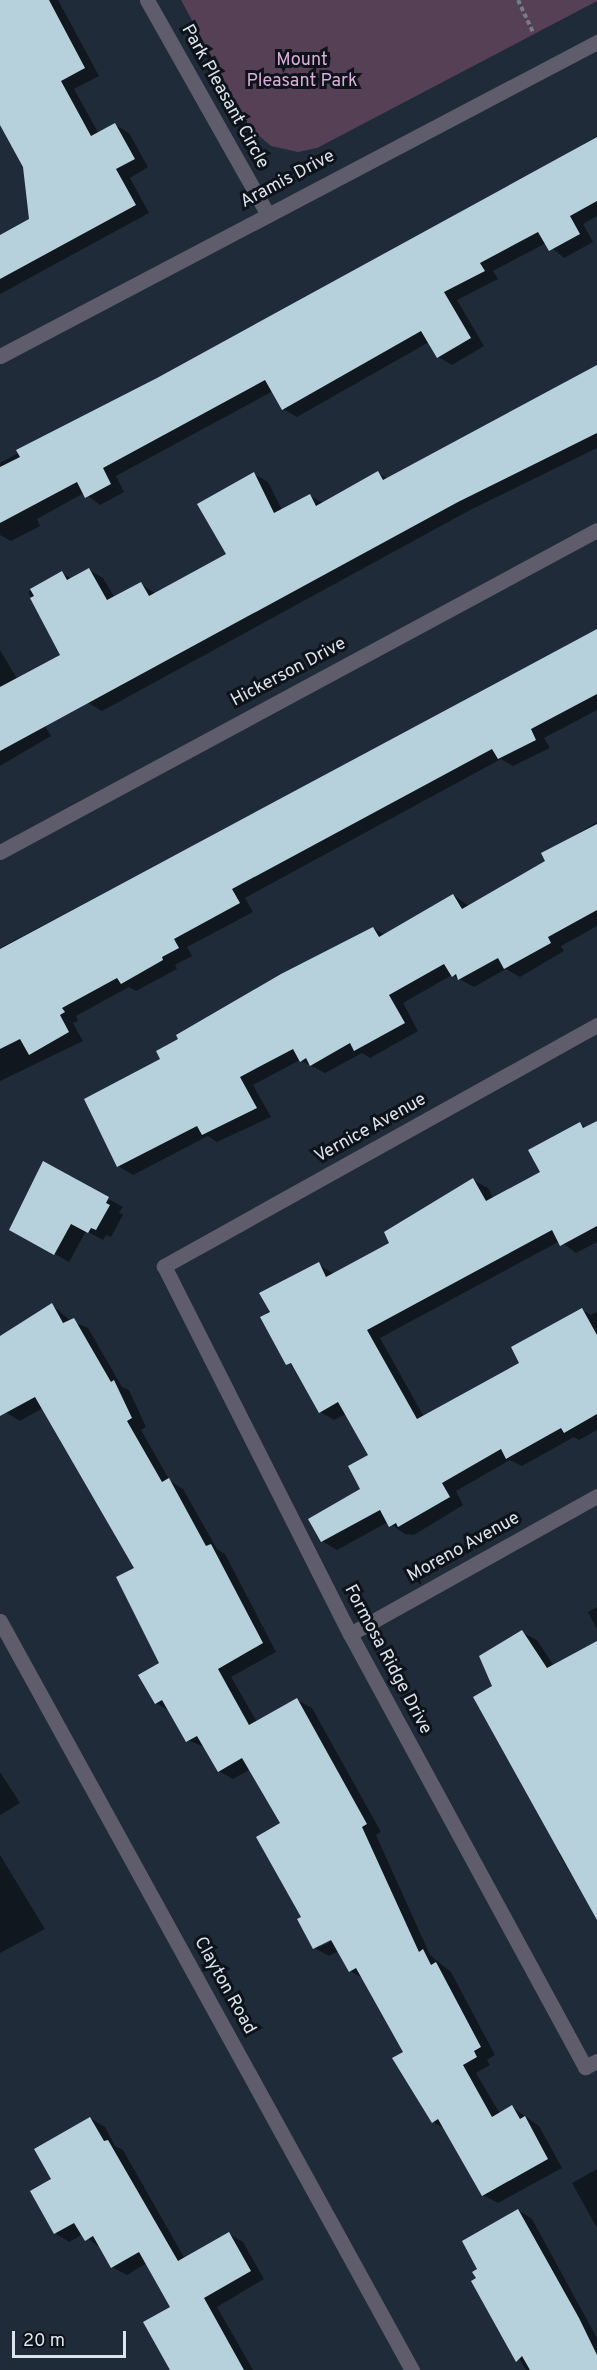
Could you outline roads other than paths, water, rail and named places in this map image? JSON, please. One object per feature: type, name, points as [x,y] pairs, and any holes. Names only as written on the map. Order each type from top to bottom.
[{"type":"street","name":"Park Pleasant Circle","points":[[147,0],[267,213]]},
{"type":"street","name":"Aramis Drive","points":[[0,356],[267,213],[597,42]]},
{"type":"street","name":"Hickerson Drive","points":[[0,852],[597,530]]},
{"type":"street","name":"Vernice Avenue","points":[[164,1266],[597,1025]]},
{"type":"street","name":"Formosa Ridge Drive","points":[[164,1266],[350,1634],[591,2064]]},
{"type":"street","name":"Moreno Avenue","points":[[350,1634],[597,1496]]},
{"type":"street","name":"Clayton Road","points":[[0,1621],[412,2370]]},
{"type":"park label","name":"Mount Pleasant Park","points":[[302,72]]}]
